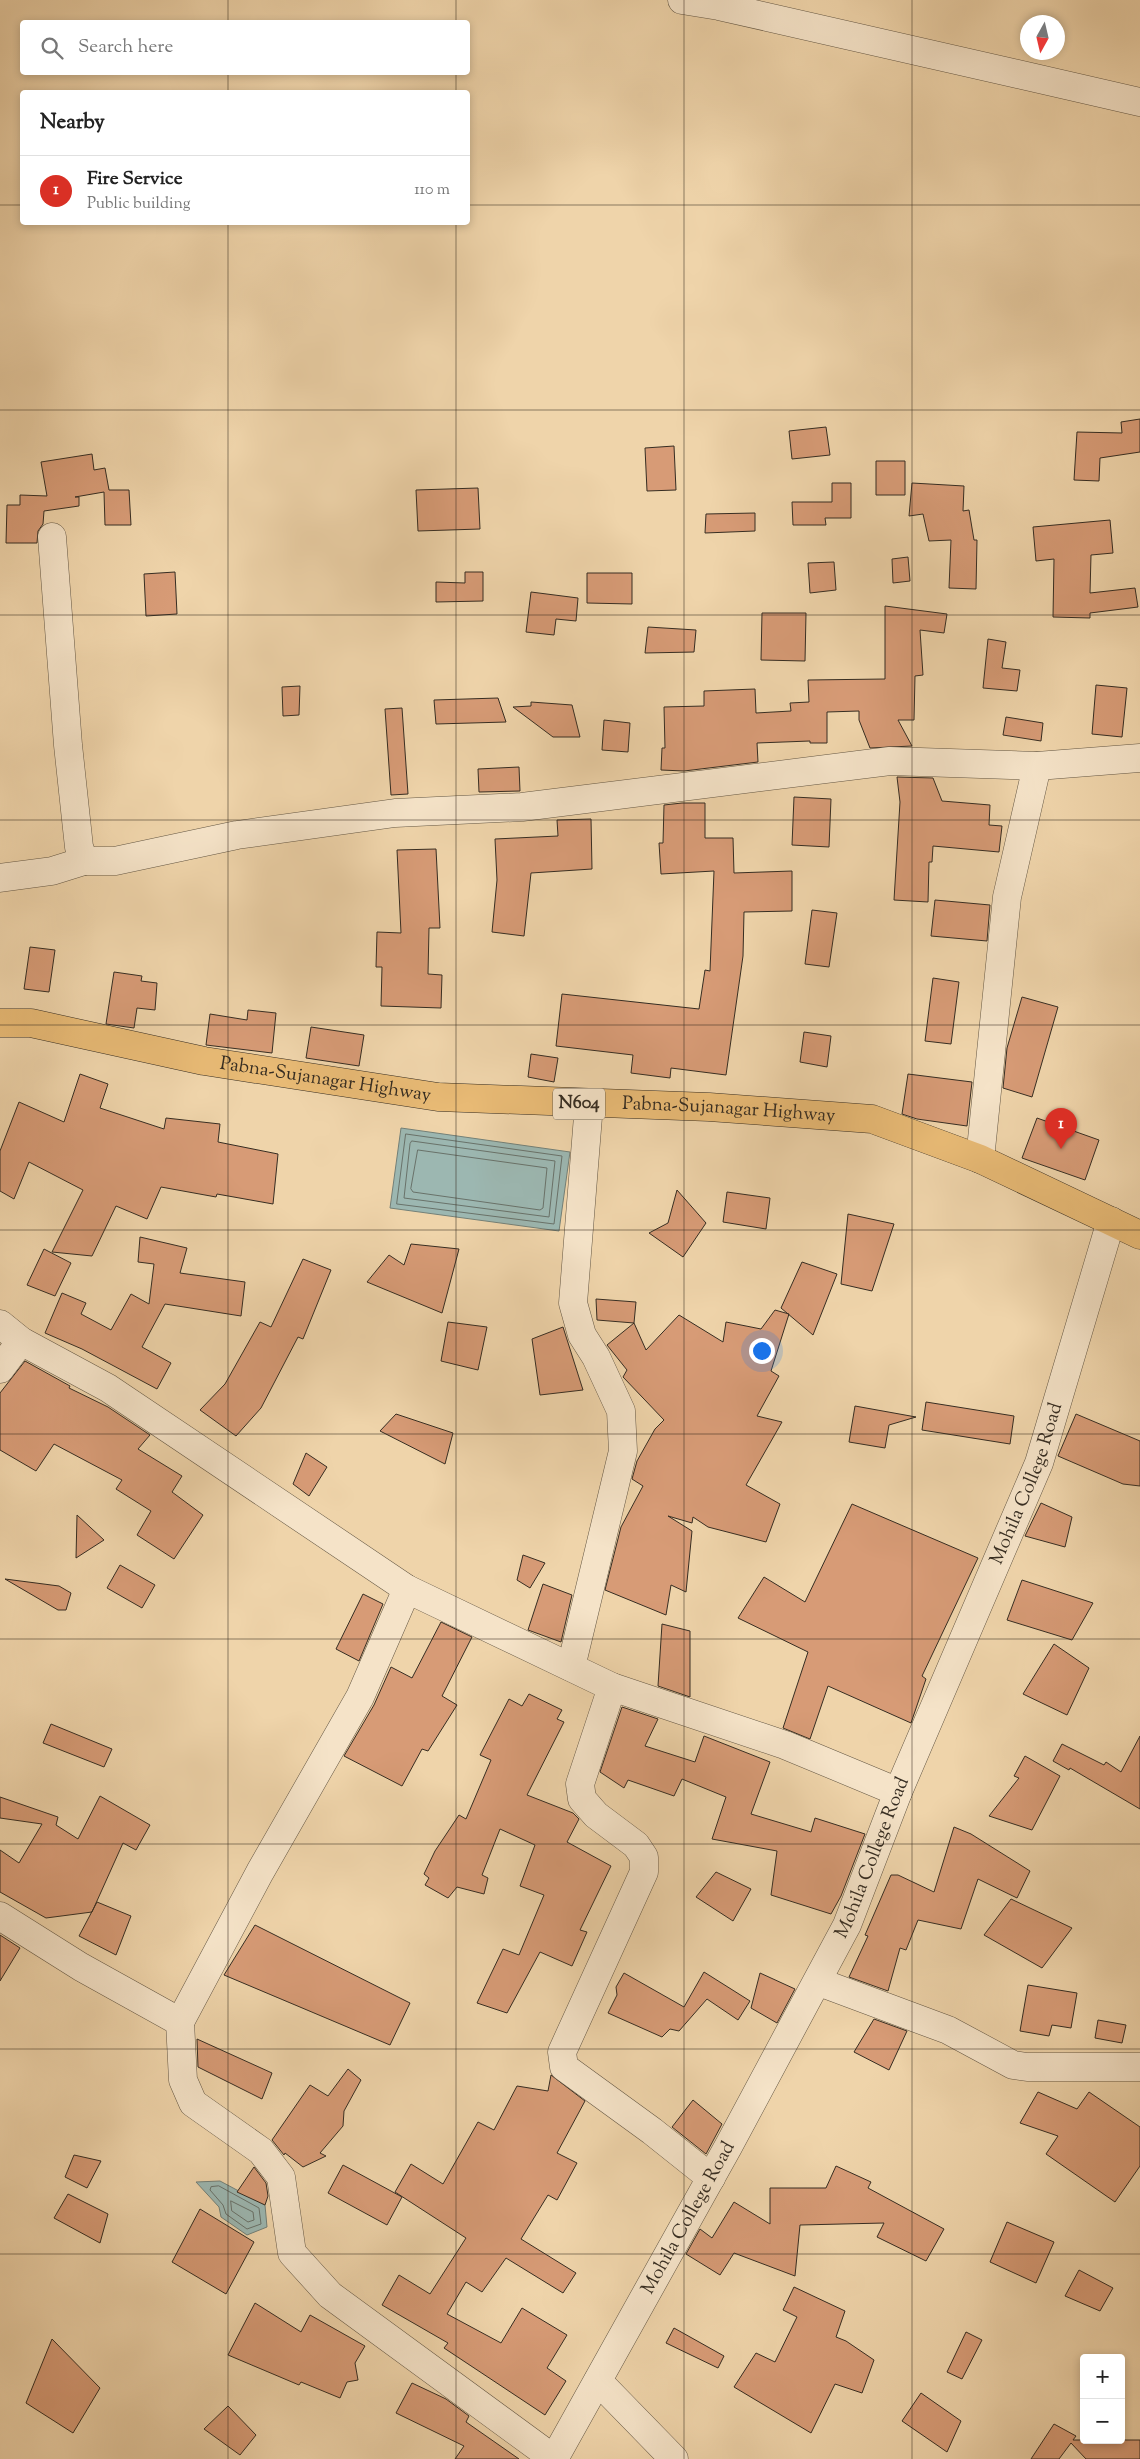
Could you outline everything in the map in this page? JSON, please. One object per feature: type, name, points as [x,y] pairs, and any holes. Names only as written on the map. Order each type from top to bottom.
[{"type":"highway","name":"Pabna-Sujanagar Highway","points":[[0,1023],[31,1023],[204,1061],[438,1097],[710,1107],[872,1119],[980,1159],[1140,1235]]},
{"type":"street","points":[[682,0],[719,6],[1140,102]]},
{"type":"street","points":[[52,536],[68,745],[79,847],[84,861]]},
{"type":"street","points":[[0,878],[52,871],[84,861],[115,861],[236,836],[395,813],[522,807],[890,762],[1037,766],[1140,758]]},
{"type":"street","points":[[980,1159],[1007,896],[1037,766]]},
{"type":"street","points":[[571,1667],[624,1450],[621,1411],[596,1357],[582,1335],[573,1303],[589,1104]]},
{"type":"street","name":"Mohila College Road","points":[[554,2459],[819,1982],[847,1925],[898,1792],[1040,1462],[1111,1221]]},
{"type":"street","points":[[0,1324],[21,1341],[108,1388],[407,1589],[612,1687],[785,1745],[898,1792]]},
{"type":"street","points":[[0,1370],[21,1341]]},
{"type":"street","points":[[407,1589],[360,1697],[260,1872],[180,2022],[183,2080],[193,2102],[261,2151],[281,2177],[292,2253],[330,2295],[554,2459]]},
{"type":"street","points":[[612,1687],[580,1784],[582,1800],[596,1815],[636,1845],[644,1856],[644,1872],[562,2052],[564,2068],[652,2131],[711,2178]]},
{"type":"street","points":[[0,1916],[80,1966],[180,2022]]},
{"type":"street","points":[[819,1982],[948,2030],[1013,2065],[1140,2067]]},
{"type":"street","points":[[598,2380],[674,2459]]},
{"type":"water","points":[[401,1128],[570,1152],[559,1231],[390,1208]]},
{"type":"water","points":[[220,2181],[265,2205],[267,2227],[247,2235],[221,2217],[219,2207],[196,2182]]},
{"type":"building","points":[[1140,419],[1140,452],[1100,458],[1099,481],[1074,480],[1077,432],[1122,433],[1121,422]]},
{"type":"building","points":[[826,427],[830,455],[792,459],[789,431]]},
{"type":"building","points":[[674,446],[676,490],[647,491],[645,448]]},
{"type":"building","points":[[92,454],[94,470],[105,468],[109,490],[129,490],[131,525],[105,525],[104,492],[75,497],[79,497],[79,506],[44,511],[43,524],[38,531],[37,543],[6,543],[7,505],[20,505],[20,495],[47,496],[41,462]]},
{"type":"building","points":[[876,461],[905,461],[905,495],[876,495]]},
{"type":"building","points":[[832,483],[851,483],[851,518],[825,518],[826,525],[793,525],[792,502],[832,502]]},
{"type":"building","points":[[912,483],[964,486],[963,511],[969,510],[974,540],[977,540],[976,589],[949,588],[951,540],[929,541],[923,514],[909,516]]},
{"type":"building","points":[[478,488],[480,529],[418,531],[416,490]]},
{"type":"building","points":[[755,513],[755,531],[705,533],[706,514]]},
{"type":"building","points":[[1110,520],[1113,553],[1091,555],[1090,593],[1135,588],[1138,607],[1090,613],[1090,618],[1053,617],[1054,559],[1036,561],[1033,527]]},
{"type":"building","points":[[908,557],[910,581],[893,583],[892,559]]},
{"type":"building","points":[[834,562],[836,590],[810,593],[808,563]]},
{"type":"building","points":[[175,572],[177,614],[146,616],[144,574]]},
{"type":"building","points":[[465,572],[483,572],[483,601],[436,602],[436,582],[465,583]]},
{"type":"building","points":[[587,573],[632,573],[632,604],[587,603]]},
{"type":"building","points":[[531,592],[578,598],[576,621],[556,619],[554,635],[526,632]]},
{"type":"building","points":[[885,606],[947,614],[944,633],[920,630],[923,675],[915,676],[914,720],[898,720],[912,746],[870,748],[859,720],[859,711],[827,712],[827,743],[810,743],[810,741],[757,743],[758,762],[684,771],[661,770],[662,748],[665,748],[664,707],[704,706],[704,691],[755,689],[756,713],[791,711],[790,703],[809,702],[808,680],[885,679]]},
{"type":"building","points":[[762,613],[806,613],[805,661],[761,660]]},
{"type":"building","points":[[648,627],[696,630],[694,652],[645,653]]},
{"type":"building","points":[[988,639],[1006,642],[1002,668],[1020,670],[1017,691],[983,688]]},
{"type":"building","points":[[1096,685],[1127,688],[1122,737],[1092,734]]},
{"type":"building","points":[[300,686],[299,715],[283,716],[282,687]]},
{"type":"building","points":[[498,698],[506,722],[436,724],[434,700]]},
{"type":"building","points":[[531,702],[572,705],[580,737],[553,737],[513,707],[531,706]]},
{"type":"building","points":[[402,708],[408,794],[391,795],[385,709]]},
{"type":"building","points":[[1006,717],[1043,723],[1041,741],[1003,735]]},
{"type":"building","points":[[604,720],[630,723],[628,752],[602,750]]},
{"type":"building","points":[[519,767],[520,791],[479,792],[478,769]]},
{"type":"building","points":[[897,777],[933,778],[942,801],[990,805],[989,825],[1002,826],[999,852],[933,846],[932,862],[929,862],[928,902],[894,900],[900,802]]},
{"type":"building","points":[[794,797],[831,799],[829,847],[792,845]]},
{"type":"building","points":[[705,803],[705,838],[733,838],[734,873],[792,871],[792,911],[744,912],[743,956],[726,1075],[671,1068],[670,1078],[631,1073],[633,1055],[556,1046],[562,994],[699,1009],[705,970],[710,971],[714,871],[661,874],[659,843],[663,843],[664,805]]},
{"type":"building","points":[[591,819],[592,869],[531,873],[524,936],[492,932],[497,880],[495,839],[558,836],[557,820]]},
{"type":"building","points":[[436,849],[440,928],[429,928],[428,974],[442,975],[441,1008],[381,1006],[382,967],[376,967],[377,932],[401,933],[397,850]]},
{"type":"building","points":[[935,900],[990,905],[987,941],[931,936]]},
{"type":"building","points":[[812,910],[837,913],[829,967],[805,964]]},
{"type":"building","points":[[30,947],[55,950],[49,992],[24,989]]},
{"type":"building","points":[[114,972],[142,976],[141,981],[157,983],[155,1010],[137,1008],[134,1028],[106,1024]]},
{"type":"building","points":[[933,978],[959,982],[951,1044],[925,1041]]},
{"type":"building","points":[[1022,997],[1058,1007],[1032,1097],[1003,1088],[1007,1048]]},
{"type":"building","points":[[248,1010],[276,1013],[272,1053],[206,1045],[210,1014],[247,1020]]},
{"type":"building","points":[[311,1027],[364,1035],[359,1066],[306,1058]]},
{"type":"building","points":[[804,1032],[831,1036],[827,1067],[800,1062]]},
{"type":"building","points":[[531,1054],[558,1058],[554,1082],[528,1077]]},
{"type":"building","points":[[80,1074],[108,1084],[100,1108],[164,1129],[166,1118],[220,1124],[218,1142],[278,1154],[273,1204],[217,1194],[216,1197],[161,1187],[147,1219],[116,1206],[92,1256],[52,1252],[83,1190],[29,1162],[14,1199],[0,1191],[0,1151],[19,1102],[64,1122]]},
{"type":"building","points":[[908,1074],[972,1082],[967,1126],[917,1119],[902,1114]]},
{"type":"building","points":[[1037,1118],[1099,1140],[1085,1180],[1022,1158]]},
{"type":"building","points":[[677,1190],[706,1223],[683,1257],[649,1233],[668,1223]]},
{"type":"building","points":[[727,1192],[770,1198],[766,1229],[723,1222]]},
{"type":"building","points":[[848,1214],[894,1224],[872,1291],[841,1284]]},
{"type":"building","points":[[140,1237],[187,1248],[180,1273],[245,1282],[241,1316],[165,1304],[142,1347],[171,1363],[157,1389],[82,1349],[45,1333],[62,1293],[86,1303],[81,1314],[111,1330],[131,1294],[149,1304],[154,1264],[138,1262]]},
{"type":"building","points":[[411,1244],[459,1249],[442,1313],[367,1282],[389,1255],[404,1265]]},
{"type":"building","points":[[44,1249],[71,1263],[55,1296],[27,1285]]},
{"type":"building","points":[[303,1259],[331,1270],[303,1339],[298,1337],[261,1408],[236,1436],[200,1410],[225,1384],[260,1322],[271,1327]]},
{"type":"building","points":[[802,1262],[837,1274],[813,1335],[781,1308]]},
{"type":"building","points":[[596,1299],[636,1302],[634,1323],[597,1320]]},
{"type":"building","points":[[775,1310],[789,1314],[771,1371],[779,1376],[757,1416],[782,1422],[746,1485],[780,1504],[766,1542],[708,1527],[693,1517],[692,1523],[668,1516],[692,1531],[686,1592],[671,1585],[666,1615],[605,1590],[621,1527],[643,1486],[632,1479],[637,1461],[655,1429],[664,1420],[623,1377],[627,1370],[607,1345],[634,1323],[646,1350],[679,1315],[723,1342],[726,1322],[761,1329]]},
{"type":"building","points":[[448,1322],[487,1327],[478,1370],[441,1361]]},
{"type":"building","points":[[563,1327],[583,1390],[540,1395],[532,1339]]},
{"type":"building","points":[[25,1361],[70,1386],[69,1388],[108,1407],[150,1435],[138,1449],[182,1476],[172,1492],[203,1515],[174,1559],[137,1535],[151,1511],[116,1489],[122,1480],[54,1444],[36,1471],[0,1450],[0,1393]]},
{"type":"building","points":[[926,1402],[1014,1416],[1010,1444],[922,1430]]},
{"type":"building","points":[[855,1406],[916,1417],[889,1425],[885,1448],[849,1442]]},
{"type":"building","points":[[396,1414],[453,1433],[445,1464],[380,1431]]},
{"type":"building","points":[[1076,1414],[1140,1441],[1140,1486],[1123,1484],[1058,1456]]},
{"type":"building","points":[[306,1453],[327,1467],[309,1496],[293,1484]]},
{"type":"building","points":[[1041,1503],[1072,1517],[1065,1547],[1025,1536]]},
{"type":"building","points":[[852,1504],[978,1558],[922,1676],[926,1679],[911,1723],[828,1686],[810,1739],[783,1728],[808,1652],[738,1618],[764,1577],[805,1602]]},
{"type":"building","points":[[77,1515],[104,1540],[76,1558]]},
{"type":"building","points":[[523,1555],[545,1563],[530,1588],[517,1580]]},
{"type":"building","points":[[120,1565],[155,1585],[142,1608],[107,1588]]},
{"type":"building","points":[[5,1579],[59,1586],[71,1593],[66,1610],[58,1610]]},
{"type":"building","points":[[1022,1580],[1093,1603],[1072,1640],[1007,1620]]},
{"type":"building","points":[[543,1584],[572,1595],[561,1642],[528,1630]]},
{"type":"building","points":[[363,1594],[383,1604],[359,1661],[336,1649]]},
{"type":"building","points":[[441,1622],[472,1637],[442,1696],[457,1705],[428,1751],[422,1749],[402,1786],[344,1756],[374,1705],[391,1667],[412,1678]]},
{"type":"building","points":[[662,1624],[690,1631],[690,1697],[658,1686]]},
{"type":"building","points":[[1054,1644],[1089,1668],[1067,1715],[1023,1694]]},
{"type":"building","points":[[529,1694],[562,1710],[557,1719],[564,1722],[527,1795],[573,1813],[579,1819],[567,1842],[611,1866],[580,1930],[587,1932],[572,1966],[540,1952],[507,2013],[477,2003],[503,1949],[519,1955],[544,1895],[520,1886],[535,1845],[500,1829],[482,1875],[488,1878],[484,1894],[457,1887],[448,1898],[425,1885],[429,1878],[424,1874],[435,1851],[459,1815],[466,1819],[491,1760],[480,1755],[509,1699],[522,1706]]},
{"type":"building","points":[[622,1707],[658,1719],[645,1746],[695,1762],[704,1736],[770,1762],[751,1814],[811,1832],[815,1818],[865,1834],[841,1896],[831,1914],[771,1895],[777,1851],[712,1839],[726,1797],[682,1779],[674,1796],[628,1780],[624,1788],[600,1772]]},
{"type":"building","points":[[51,1724],[112,1749],[104,1767],[43,1743]]},
{"type":"building","points":[[1140,1736],[1140,1809],[1070,1768],[1069,1770],[1053,1761],[1062,1744],[1104,1765],[1106,1762],[1121,1772]]},
{"type":"building","points":[[1025,1756],[1060,1776],[1032,1830],[989,1816],[1019,1778],[1014,1776]]},
{"type":"building","points":[[100,1796],[150,1825],[136,1850],[123,1843],[92,1912],[46,1918],[0,1892],[0,1850],[19,1863],[42,1824],[0,1818],[0,1797],[58,1817],[56,1825],[78,1839]]},
{"type":"building","points":[[954,1827],[971,1834],[1030,1871],[1017,1898],[978,1879],[961,1929],[918,1920],[906,1950],[900,1948],[888,1991],[849,1977],[868,1936],[865,1935],[891,1875],[898,1875],[934,1892]]},
{"type":"building","points":[[716,1872],[751,1889],[733,1921],[696,1897]]},
{"type":"building","points":[[1011,1899],[1072,1928],[1042,1968],[984,1935]]},
{"type":"building","points":[[97,1902],[131,1916],[116,1955],[79,1936]]},
{"type":"building","points":[[255,1925],[410,2003],[390,2045],[224,1975]]},
{"type":"building","points":[[0,1935],[20,1948],[0,1981]]},
{"type":"building","points":[[704,1972],[750,2001],[738,2020],[707,1999],[679,2031],[670,2029],[662,2037],[608,2013],[617,1995],[616,1987],[624,1973],[684,2007]]},
{"type":"building","points":[[760,1973],[795,1989],[777,2023],[751,2008]]},
{"type":"building","points":[[1028,1985],[1077,1993],[1071,2028],[1052,2025],[1049,2036],[1020,2031]]},
{"type":"building","points":[[874,2019],[907,2031],[889,2070],[854,2052]]},
{"type":"building","points":[[1098,2020],[1126,2025],[1122,2043],[1095,2038]]},
{"type":"building","points":[[197,2039],[272,2073],[262,2099],[198,2067]]},
{"type":"building","points":[[348,2069],[361,2080],[344,2111],[343,2126],[320,2153],[326,2156],[303,2167],[285,2153],[284,2155],[272,2140],[310,2085],[328,2096]]},
{"type":"building","points":[[551,2075],[585,2101],[557,2153],[577,2163],[557,2200],[548,2195],[521,2239],[576,2273],[563,2293],[506,2258],[482,2292],[466,2282],[447,2314],[501,2343],[522,2308],[567,2335],[547,2368],[566,2381],[545,2415],[444,2348],[448,2343],[382,2305],[399,2275],[430,2294],[466,2238],[395,2192],[411,2164],[443,2184],[478,2122],[494,2130],[517,2086],[548,2091]]},
{"type":"building","points":[[1038,2092],[1077,2109],[1089,2092],[1140,2127],[1140,2166],[1115,2202],[1046,2154],[1058,2136],[1020,2123]]},
{"type":"building","points":[[693,2100],[722,2124],[706,2154],[672,2127]]},
{"type":"building","points":[[74,2155],[101,2161],[87,2188],[65,2177]]},
{"type":"building","points":[[343,2165],[402,2197],[387,2225],[328,2193]]},
{"type":"building","points":[[836,2166],[871,2182],[868,2188],[944,2229],[926,2261],[877,2237],[884,2223],[800,2225],[795,2276],[734,2253],[720,2275],[686,2254],[700,2229],[712,2238],[734,2202],[770,2224],[770,2188],[826,2188]]},
{"type":"building","points":[[254,2167],[266,2183],[268,2196],[265,2205],[237,2192]]},
{"type":"building","points":[[68,2194],[108,2214],[100,2243],[54,2218]]},
{"type":"building","points":[[200,2209],[254,2242],[226,2294],[172,2262]]},
{"type":"building","points":[[1007,2222],[1054,2242],[1036,2283],[990,2262]]},
{"type":"building","points":[[1079,2270],[1113,2288],[1100,2311],[1065,2296]]},
{"type":"building","points":[[794,2287],[845,2311],[836,2337],[846,2341],[874,2360],[862,2393],[835,2384],[811,2433],[734,2387],[756,2353],[775,2362],[797,2317],[783,2310]]},
{"type":"building","points":[[255,2303],[301,2332],[310,2315],[365,2346],[355,2363],[358,2380],[347,2382],[340,2398],[301,2382],[299,2385],[228,2355]]},
{"type":"building","points":[[674,2328],[724,2356],[718,2368],[666,2343]]},
{"type":"building","points":[[966,2332],[982,2340],[962,2379],[947,2372]]},
{"type":"building","points":[[52,2339],[100,2388],[73,2433],[26,2403]]},
{"type":"building","points":[[412,2383],[446,2399],[469,2416],[466,2422],[519,2459],[455,2459],[464,2446],[396,2413]]},
{"type":"building","points":[[921,2393],[961,2421],[947,2452],[902,2421]]},
{"type":"building","points":[[228,2406],[256,2435],[240,2455],[204,2429]]},
{"type":"building","points":[[1054,2424],[1076,2436],[1073,2440],[1080,2440],[1080,2444],[1125,2444],[1125,2440],[1140,2440],[1140,2459],[1086,2459],[1071,2443],[1059,2459],[1031,2459]]},
{"type":"place","name":"Fire Service","points":[[1061,1149]]}]
